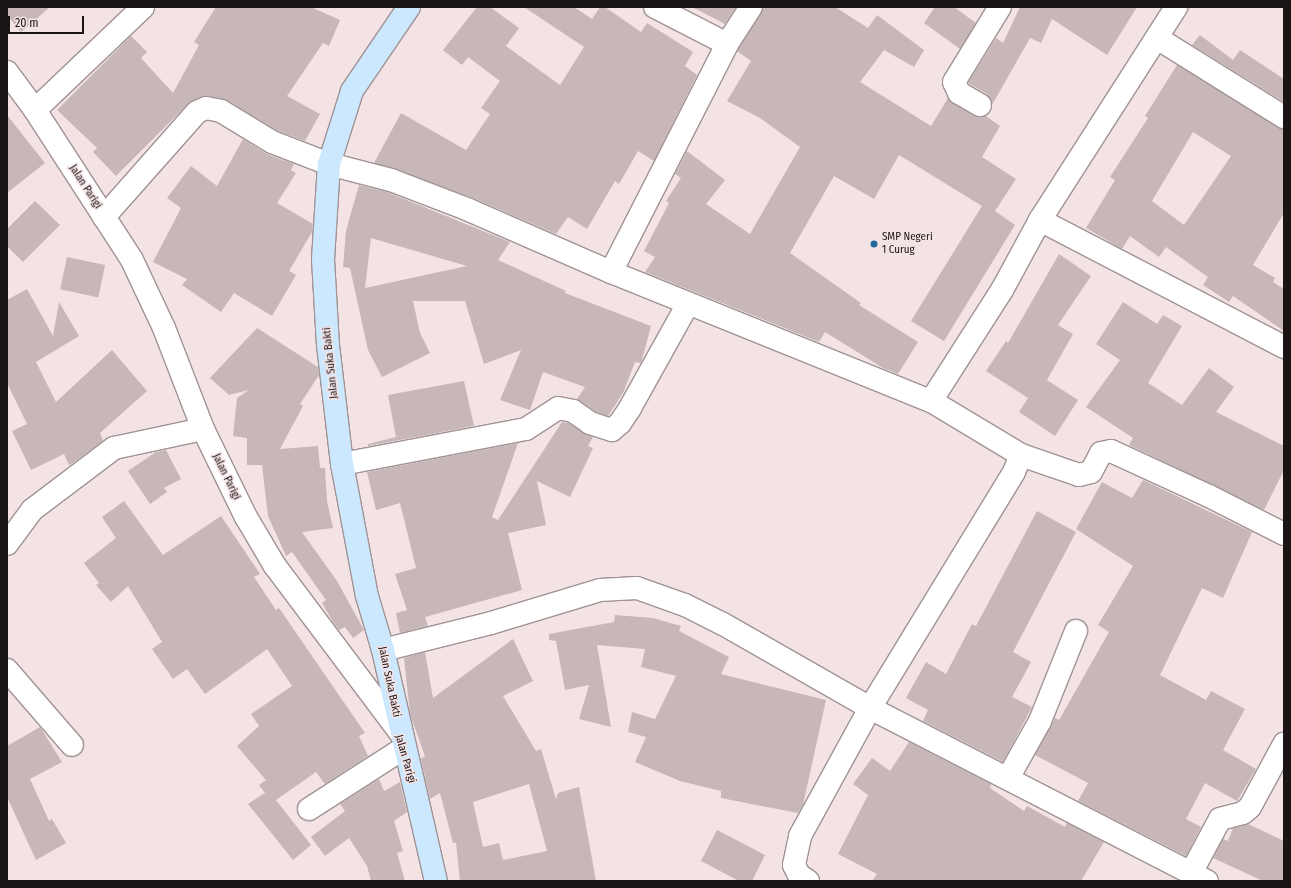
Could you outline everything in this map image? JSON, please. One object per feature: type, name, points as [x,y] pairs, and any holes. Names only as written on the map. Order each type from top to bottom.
[{"type":"main road","name":"Jalan Suka Bakti","points":[[403,741],[383,650],[367,596],[342,464],[328,345],[323,260],[329,164],[352,91],[409,7]]},
{"type":"main road","name":"Jalan Parigi","points":[[403,741],[436,881]]},
{"type":"street","points":[[35,110],[143,7]]},
{"type":"street","points":[[655,7],[726,44]]},
{"type":"street","points":[[611,272],[726,44],[751,7]]},
{"type":"street","points":[[980,105],[959,93],[954,82],[1000,7]]},
{"type":"street","points":[[931,401],[1002,290],[1040,220],[1176,7]]},
{"type":"street","points":[[1157,38],[1284,116]]},
{"type":"street","name":"Jalan Parigi","points":[[7,72],[35,110],[132,260],[164,328],[203,429],[246,517],[275,566],[403,741]]},
{"type":"street","points":[[104,217],[197,112],[206,108],[221,111],[272,142],[329,164],[391,180],[469,210],[688,304],[931,401],[1021,455],[1079,475],[1091,472],[1101,453],[1111,451],[1209,496],[1284,534]]},
{"type":"street","points":[[1040,220],[1284,347]]},
{"type":"street","points":[[342,464],[526,429],[558,408],[574,411],[590,423],[612,430],[620,423],[630,408],[688,304]]},
{"type":"street","points":[[7,544],[32,510],[114,448],[203,429]]},
{"type":"street","points":[[808,881],[799,875],[794,865],[800,836],[870,708],[1014,472],[1021,455]]},
{"type":"street","points":[[383,650],[491,623],[600,590],[637,588],[685,605],[723,624],[870,708],[1008,778],[1189,876],[1220,819],[1243,813],[1250,807],[1284,744]]},
{"type":"street","points":[[1008,778],[1040,721],[1076,631]]},
{"type":"street","points":[[7,670],[72,745]]},
{"type":"street","points":[[309,809],[403,741]]},
{"type":"building","points":[[7,7],[50,7],[21,32],[7,15]]},
{"type":"building","points":[[216,7],[311,7],[340,20],[329,46],[323,43],[287,96],[320,114],[305,141],[278,131],[227,100],[200,97],[188,104],[116,176],[93,152],[97,148],[57,110],[131,36],[147,52],[141,58],[173,93],[199,45],[194,42]]},
{"type":"building","points":[[477,7],[490,7],[519,28],[506,46],[560,85],[584,47],[524,7],[574,7],[592,19],[600,7],[605,7],[641,32],[647,23],[693,52],[685,66],[697,75],[654,161],[638,151],[619,184],[615,181],[587,229],[568,217],[556,234],[473,198],[374,163],[401,113],[466,150],[490,114],[481,108],[500,81],[468,57],[462,65],[443,50]]},
{"type":"building","points":[[692,7],[736,7],[725,24]]},
{"type":"building","points":[[763,7],[835,7],[868,28],[877,15],[924,50],[914,67],[884,50],[860,82],[931,126],[948,98],[974,116],[986,116],[1000,126],[982,157],[1016,179],[995,211],[1015,225],[944,341],[911,321],[982,206],[899,155],[874,199],[834,176],[790,253],[861,303],[859,305],[918,342],[898,374],[883,368],[825,332],[819,342],[645,272],[655,257],[644,251],[669,203],[666,201],[681,178],[675,174],[687,151],[725,180],[706,204],[750,234],[800,147],[760,118],[727,101],[751,61],[737,51]]},
{"type":"building","points":[[935,7],[954,7],[976,23],[960,49],[924,23]]},
{"type":"building","points":[[1020,7],[1137,7],[1107,55],[1052,19],[1041,43],[1030,38],[992,105],[987,94],[968,83],[996,38],[1003,43]]},
{"type":"building","points":[[1200,35],[1233,60],[1240,50],[1284,79],[1284,102],[1192,45]]},
{"type":"building","points":[[1177,65],[1284,129],[1284,213],[1253,265],[1275,278],[1273,282],[1284,289],[1284,331],[1233,296],[1229,302],[1203,285],[1208,277],[1166,247],[1159,257],[1130,236],[1122,249],[1086,228],[1115,180],[1110,177],[1148,118],[1145,116]],"holes":[[[1193,132],[1231,156],[1184,225],[1152,201]]]},
{"type":"building","points":[[7,115],[45,163],[7,193]]},
{"type":"building","points":[[243,139],[267,154],[294,164],[291,170],[296,173],[277,203],[313,224],[312,232],[289,271],[296,275],[272,316],[234,293],[221,312],[182,285],[187,279],[153,262],[181,208],[167,198],[191,166],[217,186]]},
{"type":"building","points":[[359,185],[387,192],[510,242],[498,260],[566,291],[565,293],[651,326],[641,363],[635,362],[623,393],[608,416],[596,412],[577,399],[585,387],[543,372],[530,410],[500,400],[521,350],[484,364],[465,301],[413,301],[420,333],[430,353],[382,377],[368,350],[350,268],[343,267],[346,231]],"holes":[[[371,238],[467,266],[365,288]]]},
{"type":"building","points":[[35,201],[60,225],[23,262],[7,246],[7,229]]},
{"type":"building","points":[[1059,254],[1091,276],[1058,325],[1073,334],[1047,380],[1078,400],[1055,436],[1019,412],[1028,398],[986,371],[1006,341],[1008,343]]},
{"type":"building","points":[[67,257],[105,265],[98,297],[60,289]]},
{"type":"building","points":[[27,289],[53,336],[59,302],[79,336],[36,362],[56,402],[112,350],[147,391],[100,433],[103,441],[73,463],[69,465],[64,454],[31,470],[12,431],[27,424],[7,383],[7,300]]},
{"type":"building","points":[[1123,302],[1157,324],[1163,315],[1182,326],[1148,383],[1182,405],[1209,368],[1234,387],[1216,412],[1284,446],[1284,470],[1264,510],[1129,445],[1133,438],[1086,407],[1120,360],[1096,344]]},
{"type":"building","points":[[257,328],[318,367],[319,375],[300,404],[303,406],[280,449],[318,446],[320,468],[325,468],[327,501],[333,528],[302,532],[337,581],[364,630],[353,638],[345,627],[339,630],[333,622],[322,603],[326,600],[292,552],[286,556],[268,516],[262,465],[247,465],[247,438],[233,436],[237,398],[249,390],[229,395],[210,378]]},
{"type":"building","points":[[464,381],[474,426],[368,446],[368,444],[396,437],[388,395]]},
{"type":"building","points":[[562,422],[568,423],[593,437],[588,446],[593,448],[570,497],[537,481],[546,525],[508,533],[522,590],[425,617],[428,626],[400,633],[396,613],[407,610],[395,574],[416,568],[400,503],[376,510],[367,472],[518,443],[492,517],[498,520]]},
{"type":"building","points":[[166,450],[181,479],[164,488],[167,492],[150,504],[128,471],[156,452]]},
{"type":"building","points":[[1143,480],[1252,532],[1223,598],[1202,588],[1160,675],[1206,700],[1211,691],[1245,709],[1223,750],[1256,769],[1237,801],[1205,783],[1186,819],[1201,827],[1186,856],[1078,801],[1088,783],[1035,755],[1055,718],[1059,720],[1109,632],[1098,625],[1133,566],[1076,529],[1102,482],[1132,498]]},
{"type":"building","points":[[124,501],[163,555],[221,516],[260,574],[254,577],[276,610],[279,608],[365,733],[359,736],[368,756],[325,784],[316,772],[276,800],[311,845],[293,860],[248,804],[265,793],[259,785],[266,780],[237,746],[259,726],[251,714],[292,686],[267,649],[205,694],[187,669],[173,679],[152,649],[162,642],[128,586],[111,602],[96,585],[99,583],[84,563],[116,538],[102,517]]},
{"type":"building","points":[[1037,511],[1076,532],[1013,652],[1031,662],[1012,697],[1032,707],[1003,762],[923,721],[928,710],[906,698],[926,662],[946,674],[972,624],[976,626]]},
{"type":"building","points":[[615,615],[653,618],[681,626],[679,631],[729,657],[721,674],[826,700],[803,805],[798,813],[721,798],[721,791],[680,781],[635,762],[646,737],[628,732],[632,712],[655,719],[676,676],[641,667],[645,649],[597,645],[611,727],[579,719],[589,685],[565,690],[556,641],[549,640],[549,634],[614,622]]},
{"type":"building","points":[[513,639],[533,681],[503,696],[536,751],[541,749],[556,799],[558,793],[579,787],[596,881],[460,881],[456,843],[453,843],[440,793],[430,799],[421,759],[425,756],[410,714],[404,658],[425,652],[433,698]],"holes":[[[529,784],[547,851],[503,860],[499,843],[483,847],[473,802]]]},
{"type":"building","points":[[40,727],[62,762],[30,779],[49,821],[52,819],[66,843],[36,860],[7,797],[7,746]]},
{"type":"building","points":[[909,742],[991,784],[990,788],[1024,811],[1027,806],[1065,827],[1067,823],[1104,842],[1081,881],[872,881],[877,874],[838,854],[868,795],[853,784],[872,758],[890,771]]},
{"type":"building","points":[[379,779],[384,791],[400,782],[407,812],[394,821],[403,851],[397,853],[405,881],[371,881],[367,866],[349,838],[325,856],[311,837],[345,811],[340,804]]},
{"type":"building","points":[[1248,824],[1284,841],[1284,881],[1263,881],[1213,858],[1223,839],[1228,841],[1233,828]]},
{"type":"building","points":[[717,830],[765,855],[752,881],[739,881],[701,861]]},
{"type":"place","name":"SMP Negeri 1 Curug","points":[[874,244]]}]
